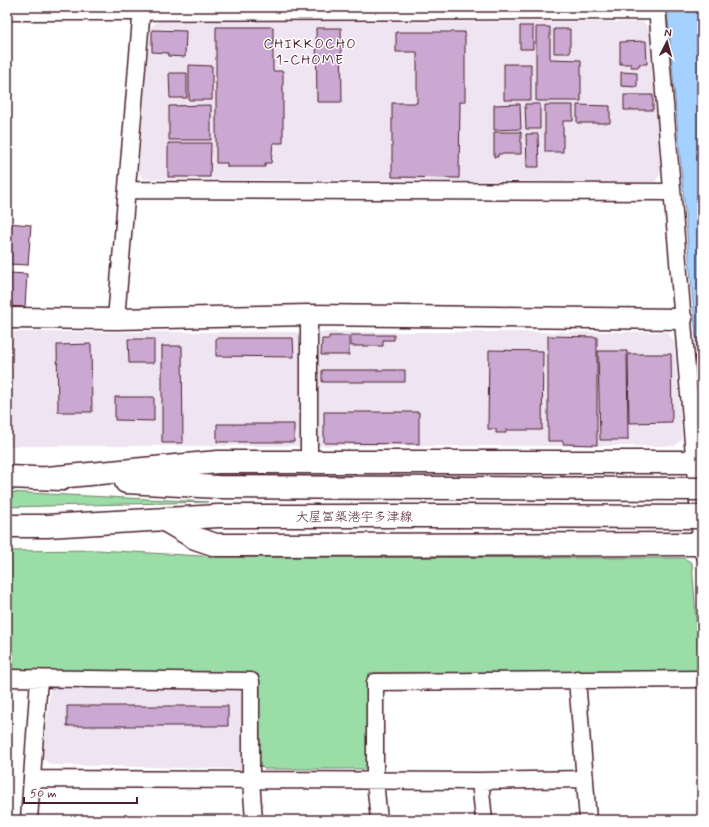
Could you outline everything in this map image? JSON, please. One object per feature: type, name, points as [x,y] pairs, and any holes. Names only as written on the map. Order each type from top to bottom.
[{"type":"main road","points":[[47,478],[218,462],[694,462]]},
{"type":"main road","points":[[7,477],[218,487],[702,489]]},
{"type":"main road","name":"大屋冨築港宇多津線","points":[[7,526],[218,516],[702,517]]},
{"type":"main road","points":[[163,519],[195,538],[216,545],[702,544]]},
{"type":"street","points":[[116,319],[142,9]]},
{"type":"street","points":[[7,12],[142,9],[657,9],[702,552]]},
{"type":"street","points":[[127,190],[672,192]]},
{"type":"street","points":[[7,318],[116,319],[309,315],[682,320]]},
{"type":"street","points":[[309,315],[309,462]]},
{"type":"street","points":[[7,678],[251,681],[251,780],[254,820]]},
{"type":"street","points":[[28,820],[39,679]]},
{"type":"street","points":[[379,820],[375,781],[376,682],[702,679]]},
{"type":"street","points":[[577,680],[588,820]]},
{"type":"street","points":[[32,779],[375,781],[584,779]]},
{"type":"street","points":[[480,781],[484,820]]},
{"type":"shaded area","points":[[158,21],[644,22],[649,29],[661,173],[655,182],[144,179],[138,173],[150,28]]},
{"type":"shaded area","points":[[7,332],[666,332],[674,340],[682,439],[675,446],[7,446]]},
{"type":"shaded area","points":[[58,684],[239,688],[245,693],[245,765],[240,769],[51,765],[43,759],[50,689]]},
{"type":"green space","points":[[7,492],[208,502],[7,507]]},
{"type":"green space","points":[[98,550],[219,557],[684,558],[692,563],[700,671],[369,673],[369,764],[365,769],[264,769],[259,764],[258,674],[7,672],[7,551]]},
{"type":"water","points":[[667,7],[702,7],[702,405]]},
{"type":"building","points":[[520,26],[533,26],[533,49],[520,49]]},
{"type":"building","points":[[216,27],[273,27],[273,71],[283,71],[283,143],[273,143],[271,163],[265,163],[265,167],[227,167],[227,163],[216,163]]},
{"type":"building","points":[[536,27],[550,27],[550,59],[581,60],[581,101],[536,101]]},
{"type":"building","points":[[316,28],[341,28],[342,102],[317,102]]},
{"type":"building","points":[[554,29],[570,29],[570,53],[554,53]]},
{"type":"building","points":[[152,30],[186,31],[185,57],[168,56],[168,53],[152,52]]},
{"type":"building","points":[[396,32],[465,32],[465,102],[460,102],[459,178],[392,177],[392,103],[417,103],[417,52],[396,52]]},
{"type":"building","points":[[646,41],[647,64],[639,64],[639,67],[631,67],[631,64],[620,64],[620,42]]},
{"type":"building","points":[[504,64],[531,64],[531,100],[504,100]]},
{"type":"building","points":[[189,65],[212,66],[212,100],[189,100]]},
{"type":"building","points":[[621,72],[637,73],[637,87],[621,86]]},
{"type":"building","points":[[169,73],[187,73],[187,98],[170,98]]},
{"type":"building","points":[[624,95],[653,95],[653,110],[624,110]]},
{"type":"building","points":[[520,104],[521,129],[494,130],[494,105]]},
{"type":"building","points":[[525,104],[540,104],[540,129],[526,129]]},
{"type":"building","points":[[211,105],[211,140],[169,140],[169,106]]},
{"type":"building","points":[[545,105],[573,105],[573,121],[563,121],[563,152],[545,152]]},
{"type":"building","points":[[577,105],[610,106],[610,123],[577,123]]},
{"type":"building","points":[[494,132],[521,132],[521,154],[498,154],[498,157],[494,157]]},
{"type":"building","points":[[526,134],[538,134],[539,167],[527,167]]},
{"type":"building","points":[[168,143],[211,143],[210,177],[168,177]]},
{"type":"building","points":[[7,223],[31,225],[28,265],[7,264]]},
{"type":"building","points":[[10,273],[27,274],[25,307],[7,306]]},
{"type":"building","points":[[351,335],[394,335],[394,340],[383,340],[383,346],[351,346]]},
{"type":"building","points":[[329,336],[349,336],[349,355],[321,355],[322,339],[329,339]]},
{"type":"building","points":[[548,336],[597,337],[597,445],[563,444],[563,441],[548,441]]},
{"type":"building","points":[[216,338],[293,338],[294,357],[216,356]]},
{"type":"building","points":[[128,339],[154,339],[154,363],[129,363]]},
{"type":"building","points":[[91,344],[92,412],[58,412],[57,345]]},
{"type":"building","points":[[162,346],[182,346],[183,443],[162,443]]},
{"type":"building","points":[[489,350],[543,351],[542,430],[506,430],[506,433],[496,433],[496,429],[488,429]]},
{"type":"building","points":[[598,351],[627,351],[628,440],[600,440]]},
{"type":"building","points":[[628,354],[671,354],[672,422],[629,423]]},
{"type":"building","points":[[322,370],[405,370],[405,382],[322,382]]},
{"type":"building","points":[[115,397],[154,397],[154,421],[115,420]]},
{"type":"building","points":[[324,412],[419,412],[419,444],[324,443]]},
{"type":"building","points":[[217,424],[294,424],[294,442],[217,442]]},
{"type":"building","points":[[67,706],[228,706],[228,726],[67,726]]},
{"type":"district","name":"CHIKKOCHO 1-CHOME","points":[[310,52]]}]
